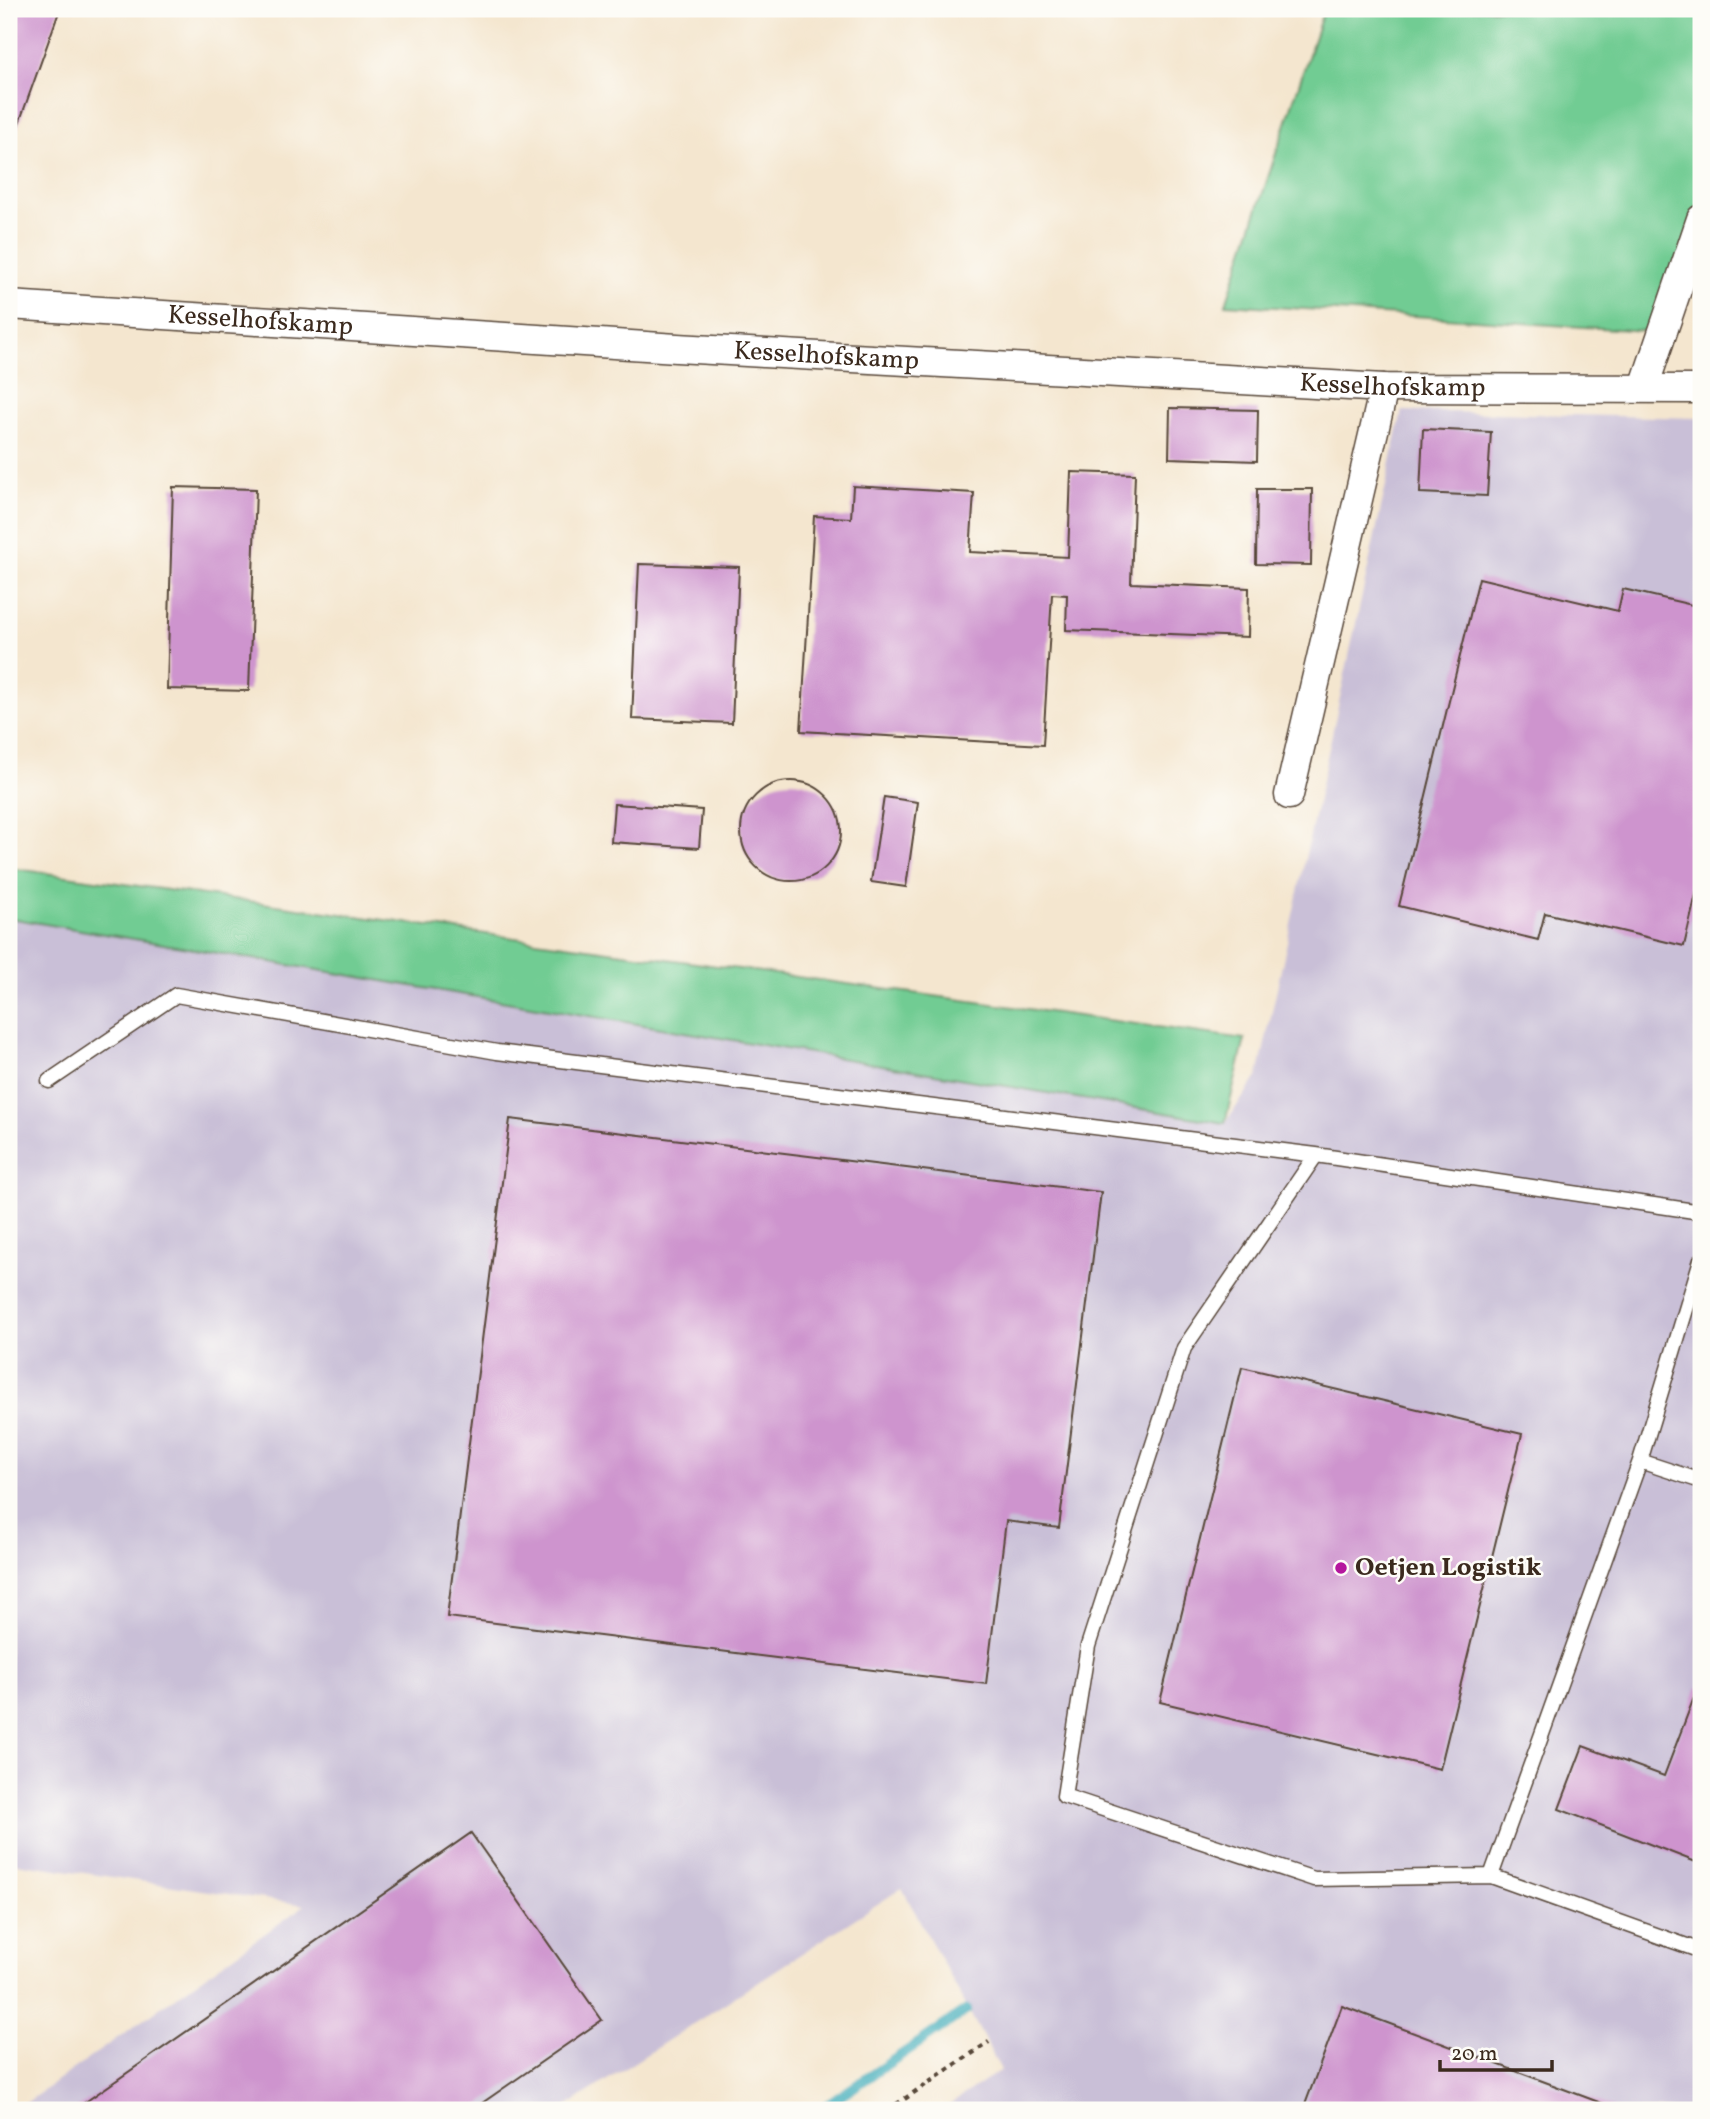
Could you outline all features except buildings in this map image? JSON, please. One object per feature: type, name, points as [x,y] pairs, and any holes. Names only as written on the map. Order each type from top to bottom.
[{"type":"street","points":[[1644,387],[1701,219]]},
{"type":"street","name":"Kesselhofskamp","points":[[9,305],[677,348],[1384,388],[1701,388]]},
{"type":"street","points":[[1289,794],[1384,388]]},
{"type":"lane","points":[[50,1081],[176,995],[496,1052],[1316,1155],[1701,1212]]},
{"type":"lane","points":[[1316,1155],[1184,1348],[1088,1646],[1064,1796],[1314,1879],[1491,1876],[1701,1951]]},
{"type":"lane","points":[[1491,1876],[1640,1461],[1701,1260]]},
{"type":"lane","points":[[1640,1461],[1701,1481]]},
{"type":"path","points":[[888,2110],[989,2042]]},
{"type":"shaded area","points":[[1402,411],[1701,418],[1701,2110],[942,2110],[1001,2070],[902,1888],[561,2110],[16,2110],[305,1905],[9,1862],[9,918],[1225,1123],[1258,1076]]},
{"type":"green space","points":[[1324,9],[1701,9],[1701,219],[1662,332],[1226,304]]},
{"type":"green space","points":[[9,868],[1245,1039],[1225,1123],[9,918]]},
{"type":"waterway","points":[[820,2110],[967,2010]]},
{"type":"railway","points":[[991,2110],[1001,2104]]},
{"type":"place","name":"Oetjen Logistik","points":[[1341,1568]]}]
